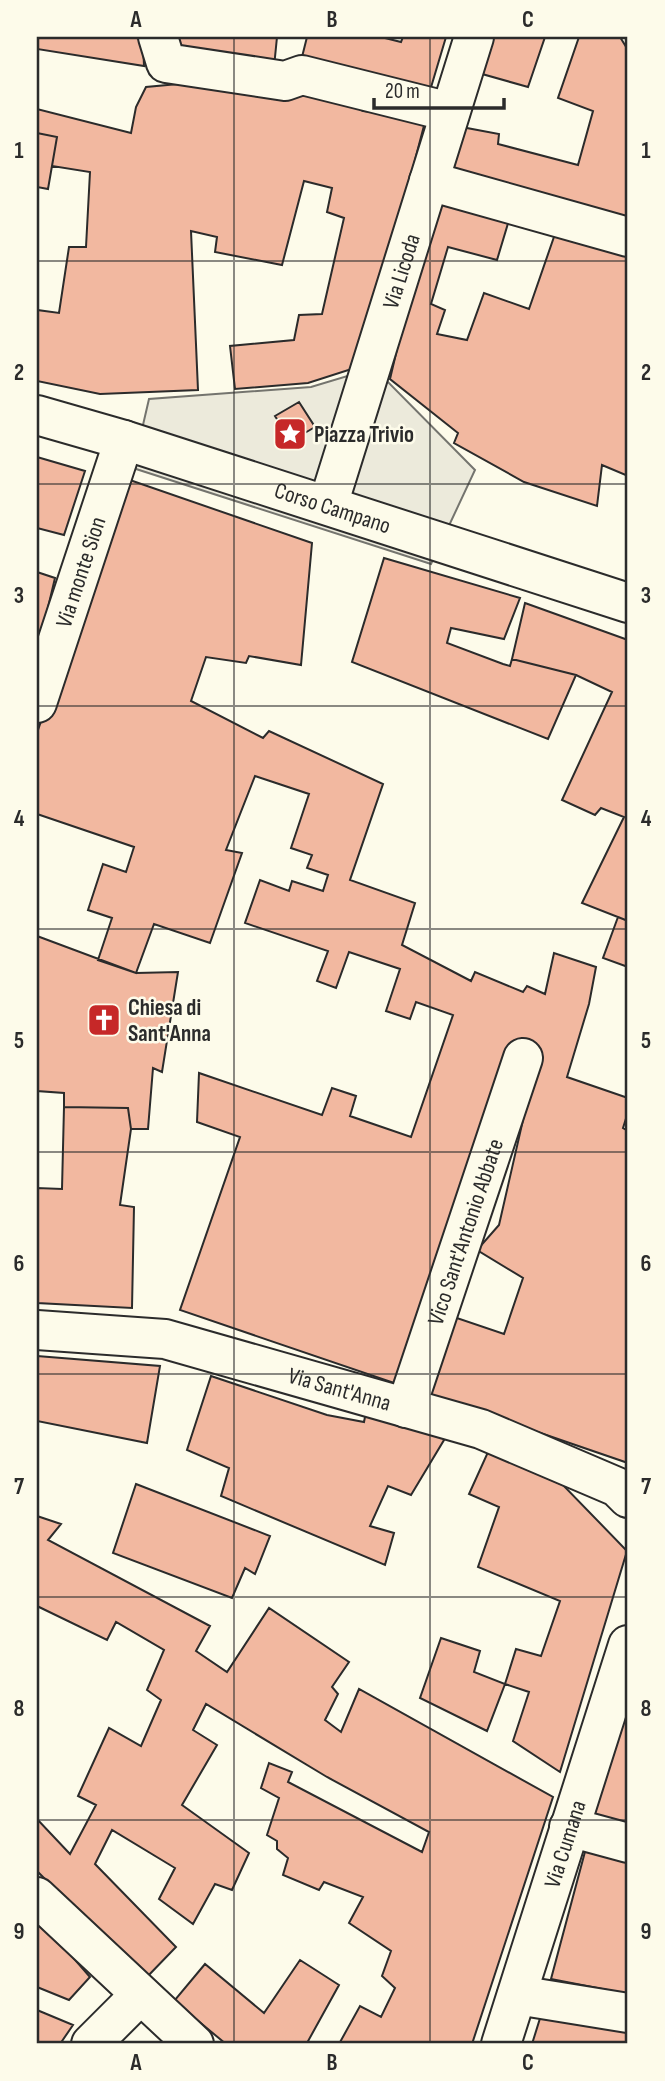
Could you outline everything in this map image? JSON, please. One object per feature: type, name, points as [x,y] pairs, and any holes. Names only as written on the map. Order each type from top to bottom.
[{"type":"street","points":[[158,37],[166,62],[285,81],[302,75],[450,112]]},
{"type":"street","name":"Via Licoda","points":[[328,505],[474,37]]},
{"type":"street","points":[[429,181],[628,237]]},
{"type":"street","name":"Corso Campano","points":[[37,415],[124,440],[628,603]]},
{"type":"street","name":"Via monte Sion","points":[[37,703],[124,440]]},
{"type":"street","name":"Vico Sant'Antonio Abbate","points":[[406,1408],[523,1058]]},
{"type":"street","name":"Via Sant'Anna","points":[[37,1330],[165,1339],[481,1429],[617,1487],[628,1497]]},
{"type":"street","name":"Via Cumana","points":[[501,2044],[628,1645]]},
{"type":"street","points":[[569,1827],[628,1843]]},
{"type":"street","points":[[37,1897],[194,2044]]},
{"type":"street","points":[[91,2044],[140,1995]]},
{"type":"street","points":[[517,1995],[628,2013]]},
{"type":"shaded area","name":"Piazza Trivio","points":[[364,371],[388,382],[475,470],[431,564],[133,468],[149,399],[311,387]]},
{"type":"building","points":[[37,37],[135,37],[143,41],[144,66],[37,49]]},
{"type":"building","points":[[177,37],[277,37],[274,67],[177,46]]},
{"type":"building","points":[[307,37],[381,37],[401,42],[403,37],[446,37],[429,94],[301,61]]},
{"type":"building","points":[[487,37],[545,37],[528,87],[475,72]]},
{"type":"building","points":[[579,37],[620,37],[628,50],[628,227],[441,178],[456,126],[499,134],[498,144],[578,165],[593,111],[558,98]]},
{"type":"building","points":[[211,81],[323,90],[363,111],[426,118],[361,366],[308,383],[235,389],[230,346],[294,340],[299,315],[322,314],[344,218],[327,212],[332,188],[304,181],[282,265],[215,252],[217,237],[191,231],[198,390],[100,394],[37,381],[37,310],[59,313],[69,247],[86,247],[90,172],[52,166],[57,137],[37,133],[37,109],[131,133],[136,107],[146,87]]},
{"type":"building","points":[[37,133],[57,137],[48,189],[37,187]]},
{"type":"building","points":[[443,203],[509,220],[497,260],[448,247],[431,304],[445,310],[437,334],[467,340],[484,293],[529,309],[555,234],[628,256],[628,476],[602,465],[597,506],[524,482],[454,443],[458,433],[390,379],[429,213]]},
{"type":"building","points":[[299,402],[315,427],[291,441],[275,416]]},
{"type":"building","points":[[37,457],[85,471],[64,535],[37,528]]},
{"type":"building","points":[[124,478],[312,543],[301,665],[249,656],[246,663],[206,657],[191,701],[263,738],[269,731],[383,784],[350,880],[415,903],[402,945],[471,981],[475,972],[523,992],[527,986],[545,994],[554,953],[596,967],[589,1004],[567,1077],[628,1098],[628,1112],[623,1128],[628,1131],[628,1463],[424,1393],[451,1316],[504,1334],[523,1278],[477,1250],[499,1225],[539,1050],[397,1384],[180,1310],[240,1137],[197,1122],[199,1073],[322,1115],[332,1088],[356,1096],[350,1116],[411,1137],[453,1015],[416,1002],[410,1019],[386,1011],[400,969],[349,952],[336,988],[317,981],[328,951],[245,923],[260,880],[289,891],[292,881],[323,891],[328,875],[307,868],[312,855],[291,848],[309,794],[255,776],[226,850],[242,853],[210,943],[154,924],[136,973],[98,960],[112,918],[88,910],[103,864],[126,872],[134,847],[37,814],[37,733]]},
{"type":"building","points":[[384,558],[520,598],[504,639],[451,628],[447,643],[510,666],[512,659],[576,675],[548,739],[352,662]]},
{"type":"building","points":[[37,572],[55,578],[37,654]]},
{"type":"building","points":[[525,603],[628,640],[628,921],[582,903],[624,817],[601,808],[595,815],[562,800],[612,692],[576,675],[512,659]]},
{"type":"building","points":[[618,917],[628,921],[628,967],[603,958]]},
{"type":"building","name":"Chiesa di Sant'Anna","points":[[37,936],[136,973],[178,972],[162,1072],[153,1068],[148,1129],[131,1129],[128,1108],[64,1107],[64,1093],[37,1091]]},
{"type":"building","points":[[64,1107],[128,1108],[131,1129],[120,1205],[134,1207],[132,1308],[37,1303],[37,1188],[62,1189]]},
{"type":"building","points":[[37,1356],[160,1366],[147,1443],[37,1421]]},
{"type":"building","points":[[211,1376],[327,1415],[364,1422],[367,1407],[450,1430],[411,1495],[388,1486],[370,1526],[394,1533],[385,1565],[221,1496],[229,1468],[187,1450]]},
{"type":"building","points":[[488,1452],[563,1485],[627,1551],[560,1772],[513,1741],[529,1692],[505,1684],[516,1649],[541,1656],[560,1601],[478,1567],[499,1507],[469,1494]]},
{"type":"building","points":[[136,1484],[270,1536],[255,1574],[245,1568],[232,1598],[113,1553]]},
{"type":"building","points":[[37,1516],[61,1524],[48,1540],[210,1626],[196,1651],[227,1672],[269,1608],[349,1662],[332,1687],[338,1694],[325,1720],[341,1732],[359,1689],[553,1797],[472,2044],[339,2044],[360,2006],[381,2017],[395,1988],[382,1976],[391,1951],[349,1923],[363,1897],[324,1882],[319,1890],[283,1875],[288,1858],[277,1849],[277,1841],[267,1835],[279,1798],[261,1788],[269,1763],[292,1772],[288,1782],[422,1852],[429,1832],[327,1777],[206,1704],[193,1730],[217,1745],[182,1805],[249,1853],[232,1890],[215,1884],[193,1924],[159,1899],[175,1868],[112,1830],[95,1864],[176,1947],[145,1979],[37,1871],[37,1819],[70,1854],[96,1805],[78,1796],[109,1728],[141,1746],[161,1700],[147,1690],[164,1650],[116,1622],[107,1640],[37,1606]]},
{"type":"building","points":[[441,1638],[480,1651],[474,1672],[505,1684],[487,1731],[420,1698]]},
{"type":"building","points":[[628,1704],[628,1826],[587,1815]]},
{"type":"building","points":[[586,1848],[628,1857],[628,1994],[551,1979]]},
{"type":"building","points":[[37,1916],[90,1977],[69,2000],[37,1987]]},
{"type":"building","points":[[300,1960],[339,1985],[307,2043],[312,2044],[226,2044],[174,2001],[205,1964],[264,2013]]},
{"type":"building","points":[[37,2010],[73,2025],[60,2044],[37,2044]]},
{"type":"building","points":[[542,2012],[628,2032],[628,2044],[532,2044]]},
{"type":"place","name":"Piazza Trivio","points":[[290,434]]},
{"type":"place","name":"Chiesa di Sant'Anna","points":[[104,1020]]}]
